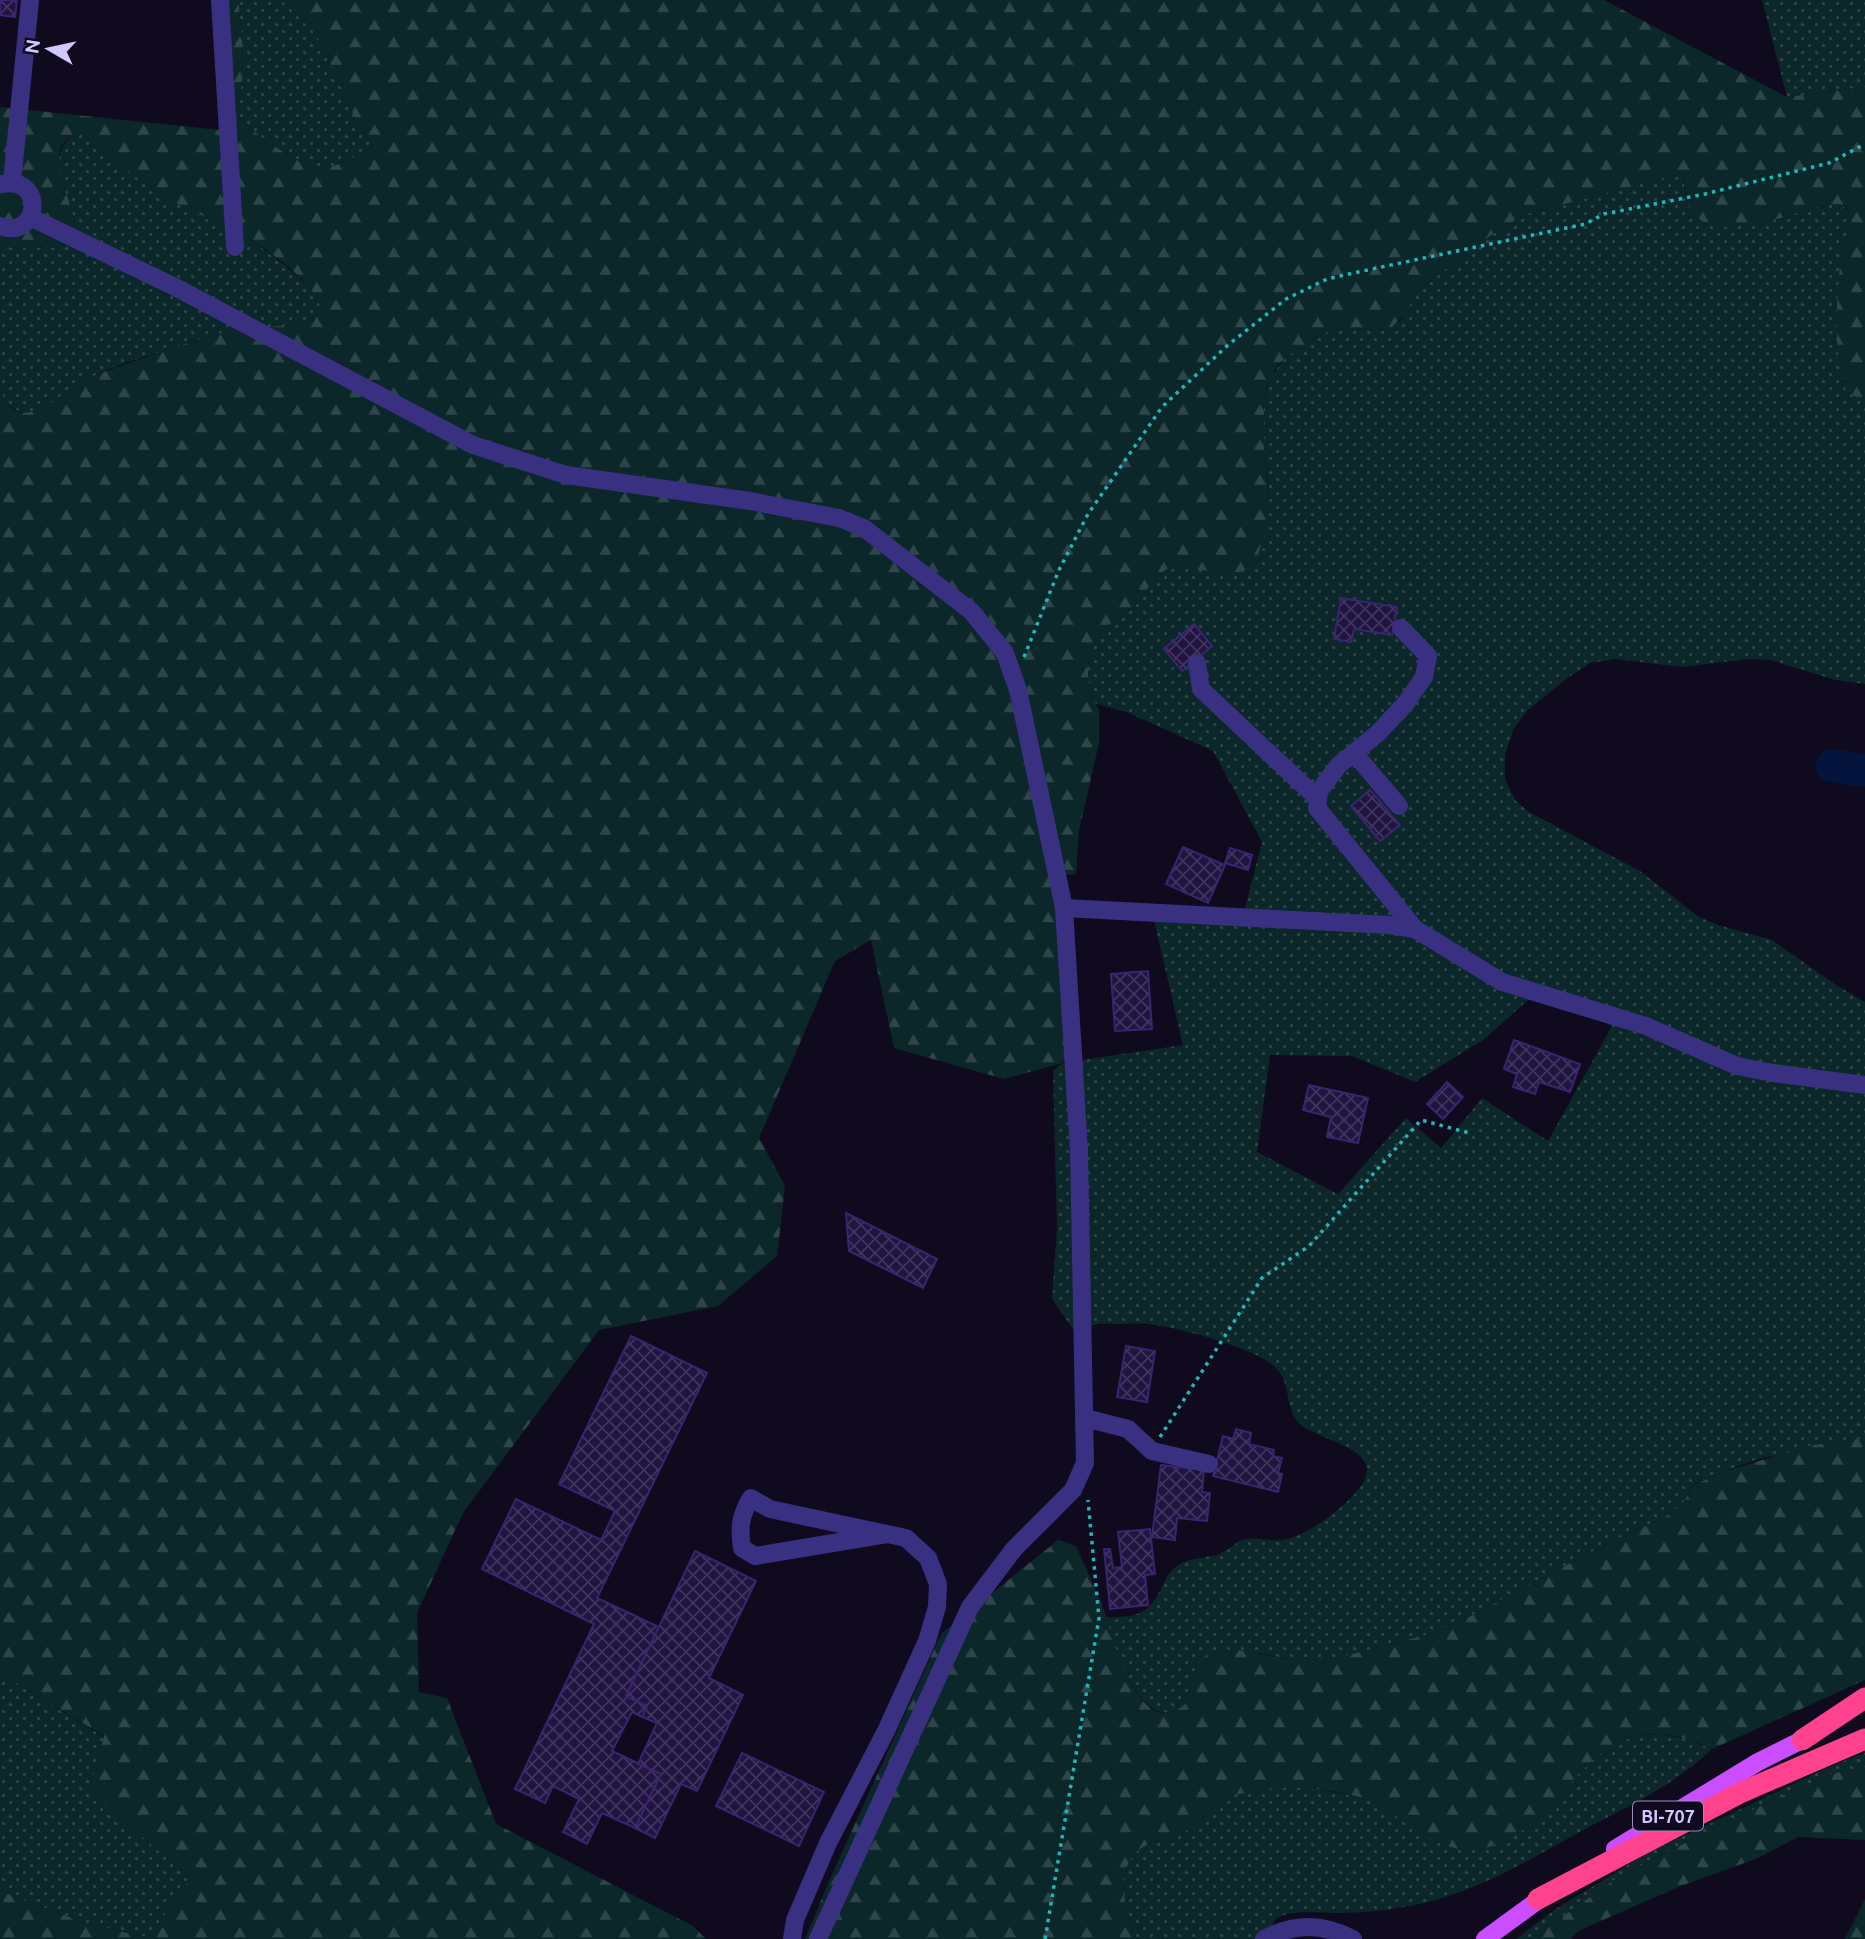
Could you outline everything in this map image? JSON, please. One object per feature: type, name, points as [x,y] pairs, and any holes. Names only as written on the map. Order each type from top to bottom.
[{"type":"highway","points":[[1802,1740],[1865,1698]]},
{"type":"highway","points":[[1538,1899],[1742,1792],[1865,1739]]},
{"type":"main road","name":"BI-707","points":[[1484,1937],[1641,1832],[1758,1762],[1865,1708]]},
{"type":"street","points":[[0,226],[11,229],[19,227],[30,217],[33,210],[26,189],[6,183],[30,0]]},
{"type":"street","points":[[220,0],[235,247]]},
{"type":"street","points":[[30,217],[177,289],[473,445],[566,475],[750,501],[839,518],[864,528],[972,612],[1005,653],[1015,682],[1064,908],[1079,1151],[1085,1464],[1073,1490],[1014,1549],[970,1607],[818,1939]]},
{"type":"street","points":[[1401,628],[1428,656],[1424,677],[1406,703],[1378,733],[1339,765],[1319,790],[1317,808],[1415,929],[1502,982],[1646,1027],[1737,1066],[1865,1085]]},
{"type":"street","points":[[1197,663],[1201,689],[1318,799]]},
{"type":"street","points":[[1354,753],[1399,806]]},
{"type":"street","points":[[1064,908],[1389,925],[1415,929]]},
{"type":"street","points":[[1085,1418],[1128,1429],[1152,1451],[1209,1464]]},
{"type":"street","points":[[792,1939],[795,1920],[828,1843],[886,1731],[927,1641],[937,1607],[939,1584],[928,1558],[906,1538],[770,1509],[751,1498],[741,1515],[739,1531],[742,1548],[755,1556],[887,1534]]},
{"type":"street","points":[[1264,1939],[1297,1926],[1337,1931],[1353,1939]]},
{"type":"path","points":[[1015,682],[1059,570],[1088,514],[1162,407],[1228,345],[1286,299],[1327,279],[1585,224],[1604,215],[1706,194],[1829,163],[1865,144]]},
{"type":"path","points":[[1152,1451],[1262,1278],[1308,1246],[1421,1120],[1469,1133]]},
{"type":"path","points":[[1045,1939],[1099,1618],[1085,1464]]},
{"type":"green space","points":[[219,0],[238,0],[243,72],[235,115],[263,138],[297,160],[318,167],[340,164],[372,145],[353,114],[323,46],[314,32],[282,0],[1604,0],[1787,97],[1865,87],[1865,398],[1856,397],[1846,389],[1837,341],[1837,302],[1842,251],[1850,224],[1848,208],[1840,204],[1829,204],[1759,223],[1721,227],[1706,223],[1691,210],[1682,173],[1523,215],[1476,245],[1417,292],[1406,313],[1392,327],[1381,330],[1330,331],[1286,357],[1276,367],[1267,386],[1264,401],[1264,449],[1270,508],[1257,558],[1251,567],[1239,572],[1167,569],[1157,576],[1135,605],[1104,629],[1094,644],[1088,664],[1088,679],[1094,703],[1099,709],[1099,743],[1079,831],[1076,874],[1057,876],[1066,1057],[1062,1063],[1004,1079],[894,1048],[871,940],[835,961],[759,1138],[785,1186],[777,1256],[718,1306],[599,1330],[463,1513],[417,1613],[419,1692],[447,1698],[496,1824],[693,1926],[706,1939],[0,1939],[0,1891],[82,1922],[148,1938],[191,1878],[89,1792],[104,1736],[0,1673],[0,387],[7,403],[17,411],[27,413],[39,410],[84,381],[114,368],[229,332],[300,323],[312,318],[320,308],[309,287],[271,253],[245,236],[167,198],[123,168],[81,134],[68,138],[59,157],[63,184],[75,222],[71,241],[54,248],[0,248],[0,107],[220,130]]},
{"type":"green space","points":[[238,0],[282,0],[314,32],[323,46],[353,114],[372,145],[340,164],[325,167],[308,165],[263,138],[235,115],[243,72]]},
{"type":"green space","points":[[1762,0],[1865,0],[1865,87],[1787,97]]},
{"type":"green space","points":[[75,134],[81,134],[166,197],[238,232],[271,255],[309,287],[320,305],[318,312],[313,318],[300,323],[218,334],[126,363],[98,374],[45,407],[31,412],[19,411],[8,403],[0,387],[0,248],[64,245],[75,221],[63,187],[59,163],[66,142]]},
{"type":"green space","points":[[1682,173],[1686,196],[1753,224],[1829,204],[1840,204],[1850,211],[1851,220],[1843,249],[1838,338],[1842,381],[1865,398],[1865,684],[1836,680],[1770,660],[1748,659],[1682,667],[1615,659],[1590,663],[1527,711],[1513,730],[1505,755],[1505,779],[1515,800],[1529,812],[1640,871],[1699,917],[1772,940],[1865,1002],[1865,1438],[1758,1459],[1692,1485],[1684,1502],[1667,1516],[1600,1547],[1471,1616],[1429,1634],[1322,1662],[1298,1661],[1259,1653],[1197,1665],[1185,1704],[1170,1712],[1156,1710],[1143,1700],[1132,1685],[1115,1648],[1106,1617],[1136,1615],[1142,1612],[1154,1601],[1171,1572],[1186,1561],[1217,1555],[1245,1539],[1282,1540],[1303,1533],[1349,1500],[1363,1483],[1367,1471],[1364,1461],[1357,1453],[1299,1423],[1281,1375],[1267,1361],[1216,1340],[1148,1324],[1096,1324],[1080,1339],[1052,1299],[1057,1228],[1053,1071],[1062,1063],[1183,1045],[1154,920],[1244,912],[1262,842],[1213,751],[1129,713],[1094,703],[1088,679],[1088,664],[1094,644],[1104,629],[1135,605],[1157,576],[1167,569],[1222,572],[1257,558],[1266,531],[1269,492],[1264,449],[1264,401],[1270,377],[1286,357],[1330,331],[1381,330],[1400,321],[1417,292],[1476,245],[1523,215]],"holes":[[[1536,993],[1612,1026],[1548,1141],[1482,1098],[1441,1148],[1406,1118],[1338,1194],[1257,1152],[1270,1055],[1352,1056],[1415,1082],[1483,1040]]]},
{"type":"green space","points":[[1865,1438],[1865,1680],[1712,1749],[1669,1735],[1636,1736],[1609,1748],[1586,1767],[1542,1814],[1516,1834],[1484,1848],[1466,1850],[1434,1840],[1387,1810],[1355,1796],[1324,1790],[1289,1788],[1271,1788],[1238,1794],[1219,1803],[1188,1830],[1148,1844],[1134,1855],[1124,1877],[1124,1890],[1128,1916],[1137,1939],[805,1939],[941,1634],[1058,1540],[1076,1546],[1132,1685],[1155,1710],[1169,1713],[1185,1704],[1197,1665],[1208,1653],[1232,1649],[1298,1661],[1322,1662],[1429,1634],[1471,1616],[1600,1547],[1667,1516],[1684,1502],[1692,1486],[1722,1472],[1813,1445]]},
{"type":"green space","points":[[0,1673],[104,1737],[89,1792],[191,1878],[149,1938],[82,1922],[0,1891]]},
{"type":"green space","points":[[1661,1734],[1686,1739],[1712,1749],[1683,1773],[1636,1802],[1520,1865],[1452,1895],[1381,1910],[1289,1914],[1274,1921],[1273,1939],[1137,1939],[1129,1918],[1124,1880],[1131,1857],[1144,1846],[1184,1832],[1222,1801],[1236,1794],[1286,1787],[1353,1796],[1376,1803],[1445,1844],[1464,1848],[1487,1846],[1514,1835],[1609,1745],[1639,1735]]},
{"type":"green space","points":[[1865,1753],[1865,1767],[1830,1774],[1720,1825],[1617,1878],[1531,1939],[1516,1939],[1554,1910],[1649,1852]]},
{"type":"green space","points":[[1865,1767],[1865,1840],[1798,1837],[1758,1858],[1676,1888],[1578,1931],[1571,1939],[1531,1939],[1617,1878],[1720,1825],[1830,1774]]},
{"type":"green space","points":[[1865,1899],[1865,1939],[1845,1939]]},
{"type":"building","points":[[0,0],[17,0],[15,17],[0,15]]},
{"type":"building","points":[[1341,598],[1397,607],[1392,635],[1354,629],[1351,642],[1334,639]]},
{"type":"building","points":[[1194,624],[1212,646],[1182,671],[1164,649]]},
{"type":"building","points":[[1370,790],[1400,825],[1380,841],[1351,806]]},
{"type":"building","points":[[1183,847],[1225,865],[1208,903],[1166,884]]},
{"type":"building","points":[[1230,848],[1252,855],[1248,870],[1225,863]]},
{"type":"building","points":[[1148,971],[1152,1029],[1115,1031],[1111,974]]},
{"type":"building","points":[[1514,1040],[1580,1064],[1570,1092],[1539,1082],[1535,1094],[1513,1087],[1517,1074],[1504,1069]]},
{"type":"building","points":[[1447,1082],[1463,1097],[1443,1119],[1427,1104]]},
{"type":"building","points":[[1309,1085],[1368,1098],[1358,1143],[1327,1137],[1331,1117],[1303,1110]]},
{"type":"building","points":[[846,1213],[937,1259],[923,1288],[849,1251]]},
{"type":"building","points":[[631,1336],[707,1373],[597,1598],[659,1627],[626,1696],[647,1706],[642,1717],[632,1712],[612,1751],[661,1774],[635,1828],[602,1813],[587,1844],[563,1832],[579,1799],[553,1786],[545,1803],[515,1789],[594,1624],[482,1569],[516,1499],[601,1540],[615,1511],[559,1484]]},
{"type":"building","points":[[1126,1346],[1155,1351],[1147,1402],[1117,1397]]},
{"type":"building","points":[[1236,1429],[1251,1433],[1249,1444],[1274,1450],[1273,1456],[1282,1458],[1278,1473],[1282,1474],[1278,1492],[1213,1476],[1223,1436],[1233,1439]]},
{"type":"building","points":[[1161,1465],[1204,1470],[1202,1492],[1210,1493],[1207,1521],[1177,1518],[1175,1540],[1152,1537]]},
{"type":"building","points":[[1150,1529],[1155,1574],[1145,1575],[1148,1605],[1110,1609],[1104,1549],[1110,1549],[1113,1568],[1122,1567],[1118,1532]]},
{"type":"building","points":[[695,1551],[756,1581],[709,1678],[743,1695],[697,1791],[681,1784],[655,1838],[635,1828],[661,1774],[638,1764],[657,1723],[642,1717],[647,1706],[626,1696]]},
{"type":"building","points":[[742,1753],[824,1792],[799,1846],[716,1806]]},
{"type":"waterway","points":[[1832,766],[1865,770]]}]
